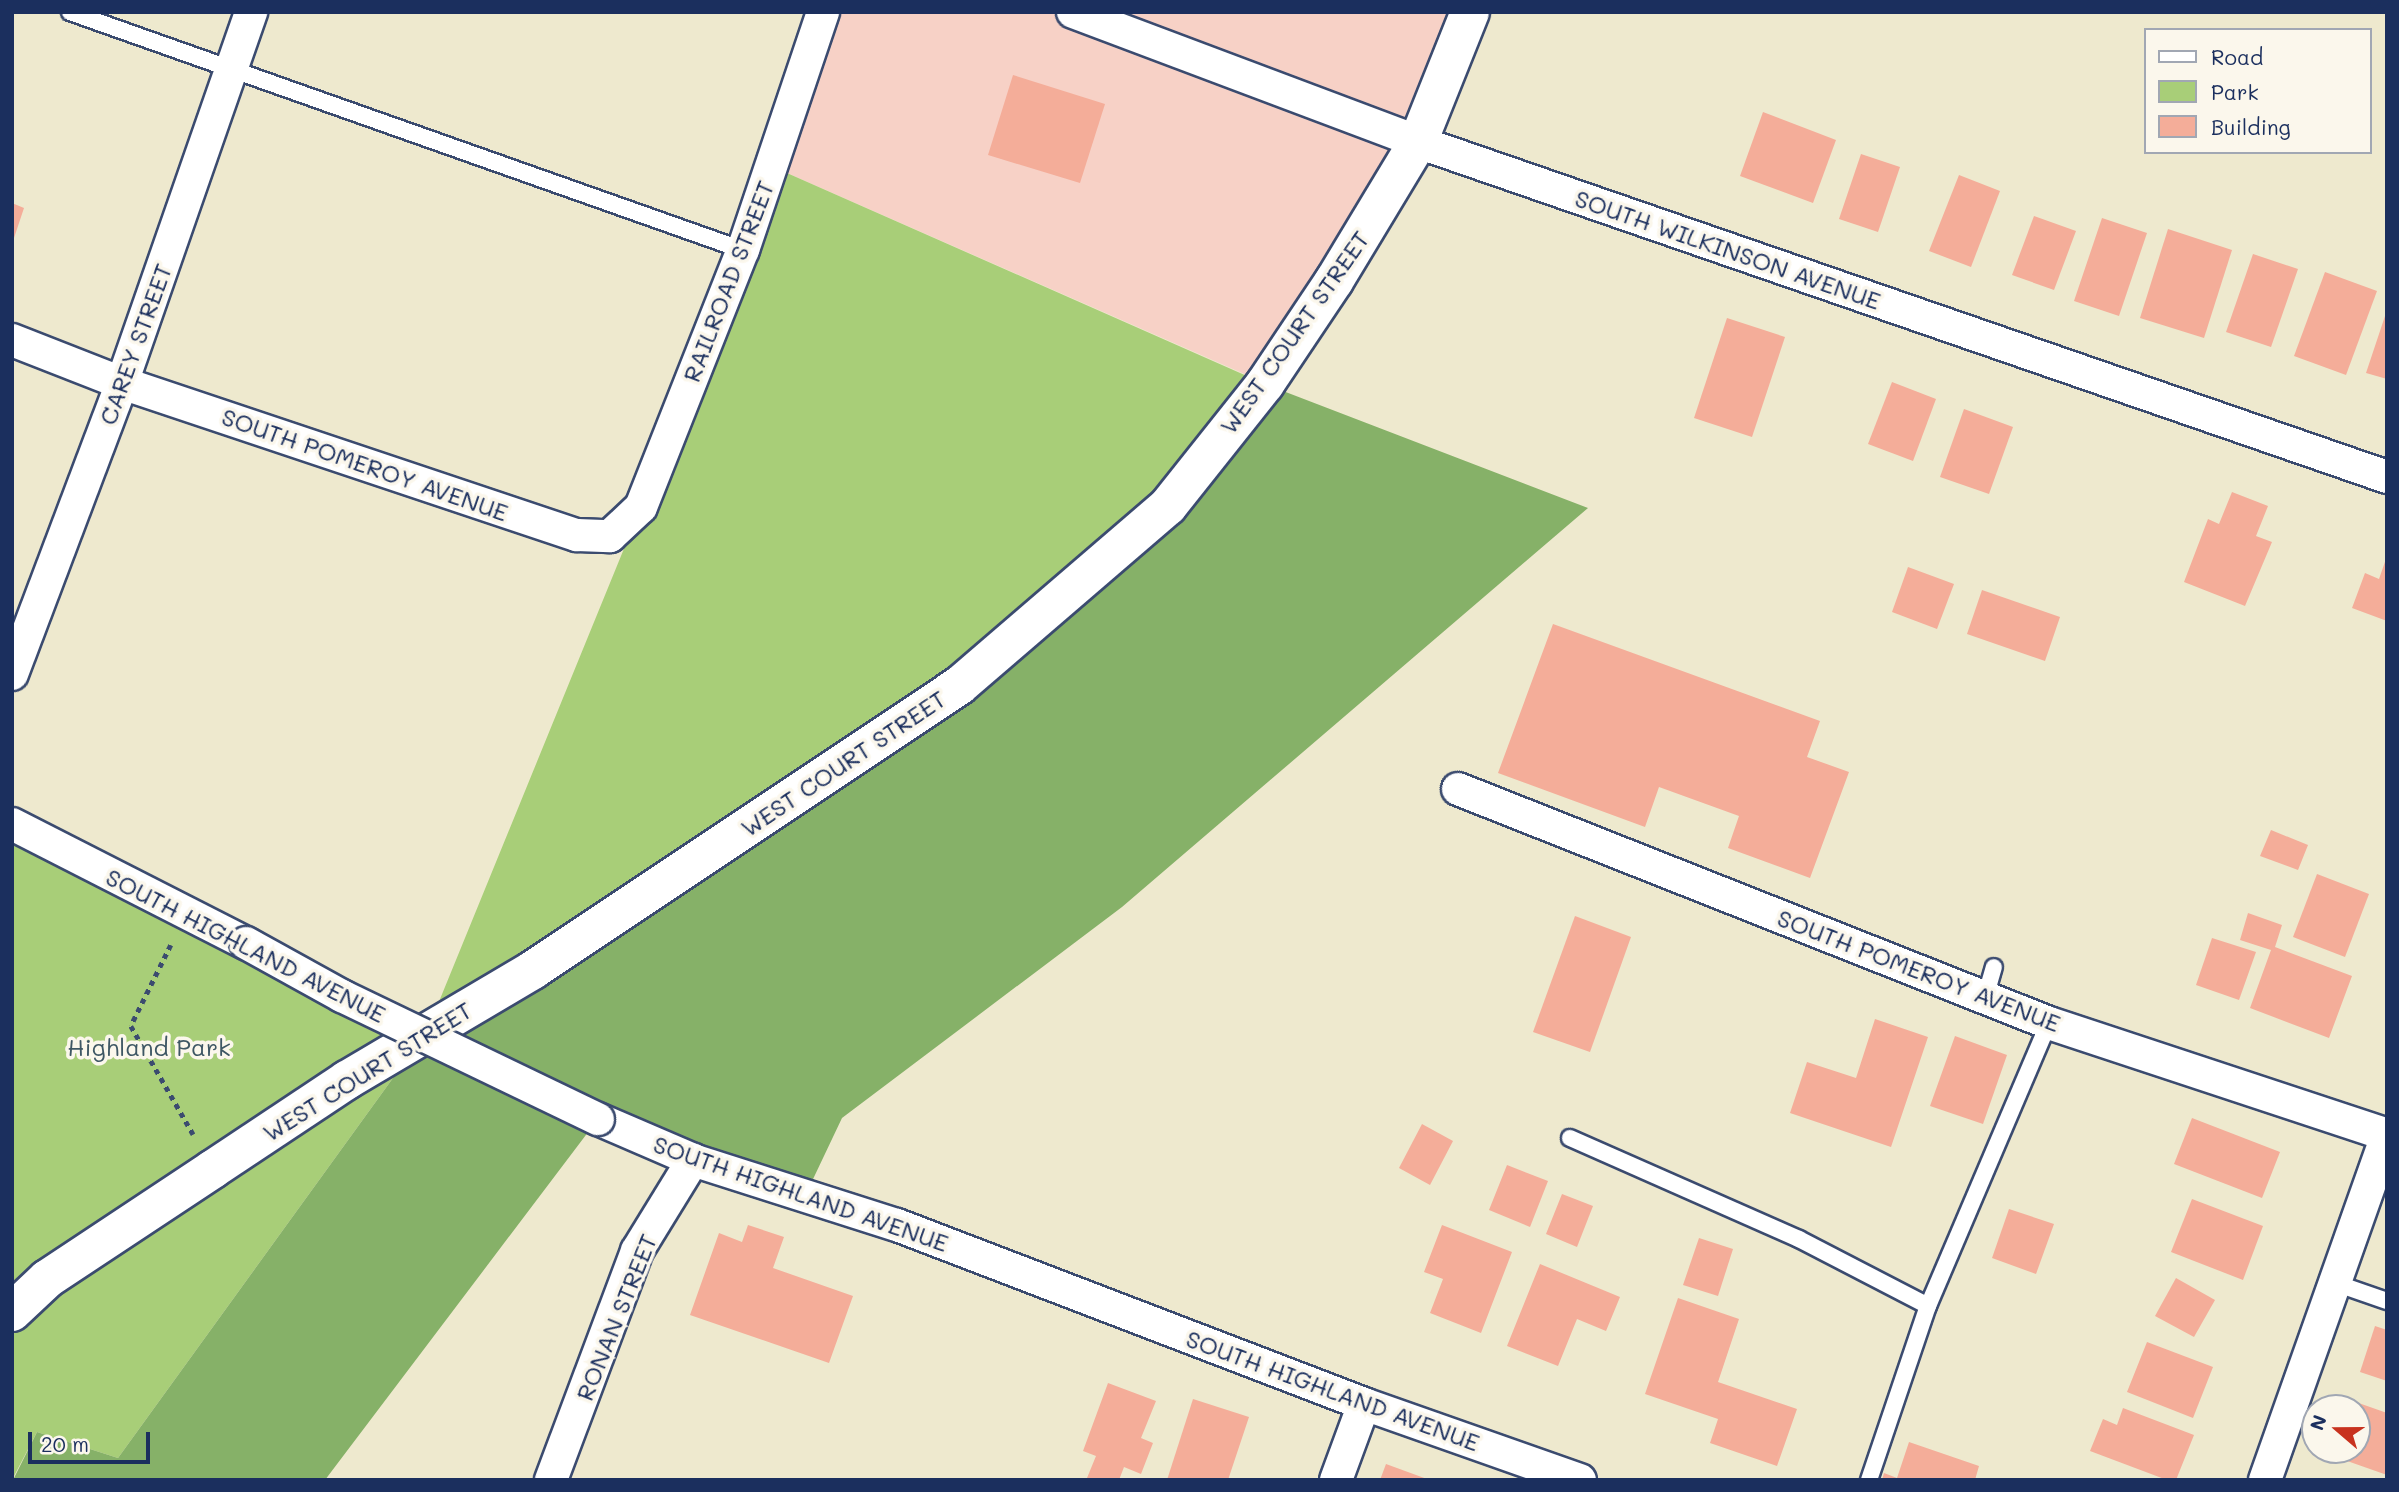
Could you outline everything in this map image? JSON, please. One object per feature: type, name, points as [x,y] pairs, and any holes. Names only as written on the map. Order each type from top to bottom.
[{"type":"main road","name":"WEST COURT STREET","points":[[12,1312],[47,1279],[358,1073],[533,970],[960,685],[1168,506],[1273,372],[1334,281],[1418,142],[1470,12]]},
{"type":"street","name":"CAREY STREET","points":[[12,674],[122,383],[251,12]]},
{"type":"street","name":"RAILROAD STREET","points":[[610,536],[641,507],[743,250],[823,12]]},
{"type":"street","name":"SOUTH WILKINSON AVENUE","points":[[1073,12],[1418,142],[2387,477]]},
{"type":"street","name":"SOUTH POMEROY AVENUE","points":[[12,340],[122,383],[577,535],[610,536]]},
{"type":"street","name":"SOUTH POMEROY AVENUE","points":[[1458,789],[2049,1023],[2387,1136]]},
{"type":"street","name":"SOUTH HIGHLAND AVENUE","points":[[12,824],[402,1025],[693,1160],[897,1225],[1364,1404],[1580,1480]]},
{"type":"street","points":[[2265,1480],[2387,1136]]},
{"type":"street","name":"RONAN STREET","points":[[551,1480],[637,1251],[693,1160]]},
{"type":"street","points":[[1336,1480],[1364,1404]]},
{"type":"lane","points":[[70,12],[743,250]]},
{"type":"lane","points":[[1985,998],[1994,967]]},
{"type":"lane","points":[[1868,1480],[1928,1306],[2049,1023]]},
{"type":"lane","points":[[1570,1138],[1799,1240],[1928,1306]]},
{"type":"lane","points":[[2335,1283],[2387,1301]]},
{"type":"path","points":[[188,913],[131,1026],[213,1169]]},
{"type":"shaded area","points":[[823,12],[1470,12],[1265,383],[771,166]]},
{"type":"green space","points":[[771,166],[1265,384],[960,685],[427,1031],[641,507]]},
{"type":"green space","points":[[1265,384],[1588,508],[1122,907],[842,1118],[805,1196],[598,1119],[325,1480],[13,1480],[37,1432],[118,1458],[427,1031],[960,685]]},
{"type":"green space","name":"Highland Park","points":[[12,824],[427,1031],[118,1458],[37,1432],[12,1480]]},
{"type":"building","points":[[1013,75],[1105,104],[1080,183],[988,155]]},
{"type":"building","points":[[1763,112],[1836,140],[1813,203],[1740,176]]},
{"type":"building","points":[[1861,154],[1900,167],[1878,232],[1839,219]]},
{"type":"building","points":[[1959,175],[2000,191],[1971,267],[1929,251]]},
{"type":"building","points":[[12,203],[24,208],[13,241],[12,241]]},
{"type":"building","points":[[2034,216],[2076,231],[2054,290],[2012,275]]},
{"type":"building","points":[[2102,218],[2147,233],[2119,316],[2074,301]]},
{"type":"building","points":[[2168,229],[2232,250],[2204,338],[2140,318]]},
{"type":"building","points":[[2253,254],[2298,269],[2271,347],[2226,332]]},
{"type":"building","points":[[2325,272],[2377,291],[2346,375],[2294,356]]},
{"type":"building","points":[[2387,313],[2387,379],[2366,373]]},
{"type":"building","points":[[1727,318],[1785,337],[1752,437],[1694,418]]},
{"type":"building","points":[[1892,382],[1936,399],[1913,461],[1868,444]]},
{"type":"building","points":[[1964,409],[2013,427],[1989,494],[1940,477]]},
{"type":"building","points":[[2232,492],[2268,506],[2256,536],[2272,542],[2245,606],[2184,582],[2208,519],[2219,524]]},
{"type":"building","points":[[2387,556],[2387,621],[2352,608],[2365,573],[2379,579]]},
{"type":"building","points":[[1908,567],[1954,584],[1937,629],[1892,612]]},
{"type":"building","points":[[1982,590],[2060,617],[2045,661],[1967,634]]},
{"type":"building","points":[[1553,624],[1820,721],[1807,757],[1849,772],[1810,878],[1728,848],[1739,816],[1659,787],[1645,827],[1498,773]]},
{"type":"building","points":[[2271,830],[2308,845],[2298,870],[2260,856]]},
{"type":"building","points":[[2317,874],[2369,894],[2345,957],[2293,937]]},
{"type":"building","points":[[2248,913],[2282,925],[2275,947],[2352,976],[2329,1038],[2250,1008],[2271,950],[2240,940]]},
{"type":"building","points":[[1575,916],[1631,937],[1590,1052],[1533,1032]]},
{"type":"building","points":[[2212,938],[2256,952],[2239,1000],[2196,985]]},
{"type":"building","points":[[1875,1019],[1928,1037],[1891,1147],[1790,1113],[1807,1062],[1856,1078]]},
{"type":"building","points":[[1955,1036],[2007,1055],[1983,1124],[1930,1106]]},
{"type":"building","points":[[2192,1118],[2280,1152],[2262,1198],[2174,1164]]},
{"type":"building","points":[[1422,1124],[1453,1141],[1430,1185],[1399,1168]]},
{"type":"building","points":[[1507,1165],[1548,1181],[1530,1227],[1489,1210]]},
{"type":"building","points":[[1562,1194],[1593,1206],[1577,1247],[1546,1234]]},
{"type":"building","points":[[2192,1199],[2263,1226],[2243,1280],[2171,1252]]},
{"type":"building","points":[[2009,1209],[2054,1224],[2036,1274],[1992,1258]]},
{"type":"building","points":[[748,1225],[784,1237],[773,1268],[853,1296],[829,1363],[690,1315],[719,1233],[742,1242]]},
{"type":"building","points":[[1442,1225],[1512,1252],[1481,1333],[1430,1313],[1443,1279],[1424,1272]]},
{"type":"building","points":[[1699,1238],[1733,1249],[1718,1296],[1683,1285]]},
{"type":"building","points":[[1540,1264],[1620,1297],[1606,1331],[1577,1319],[1558,1366],[1507,1346]]},
{"type":"building","points":[[2176,1278],[2215,1300],[2194,1337],[2155,1316]]},
{"type":"building","points":[[1678,1298],[1739,1319],[1718,1382],[1797,1409],[1777,1466],[1710,1443],[1718,1419],[1645,1394]]},
{"type":"building","points":[[2375,1326],[2387,1330],[2387,1381],[2360,1372]]},
{"type":"building","points":[[2147,1342],[2213,1367],[2193,1418],[2127,1392]]},
{"type":"building","points":[[1108,1383],[1156,1401],[1141,1438],[1153,1443],[1141,1474],[1124,1467],[1119,1480],[1091,1480],[1087,1478],[1096,1456],[1083,1451]]},
{"type":"building","points":[[1193,1399],[1249,1417],[1228,1480],[1167,1480]]},
{"type":"building","points":[[2371,1407],[2387,1413],[2387,1475],[2356,1464],[2371,1464]]},
{"type":"building","points":[[2123,1408],[2194,1435],[2176,1480],[2167,1480],[2090,1451],[2103,1419],[2117,1425]]},
{"type":"building","points":[[1909,1442],[1979,1466],[1975,1480],[1882,1480],[1884,1473],[1897,1478]]},
{"type":"building","points":[[1386,1464],[1427,1479],[1427,1480],[1380,1480]]}]
